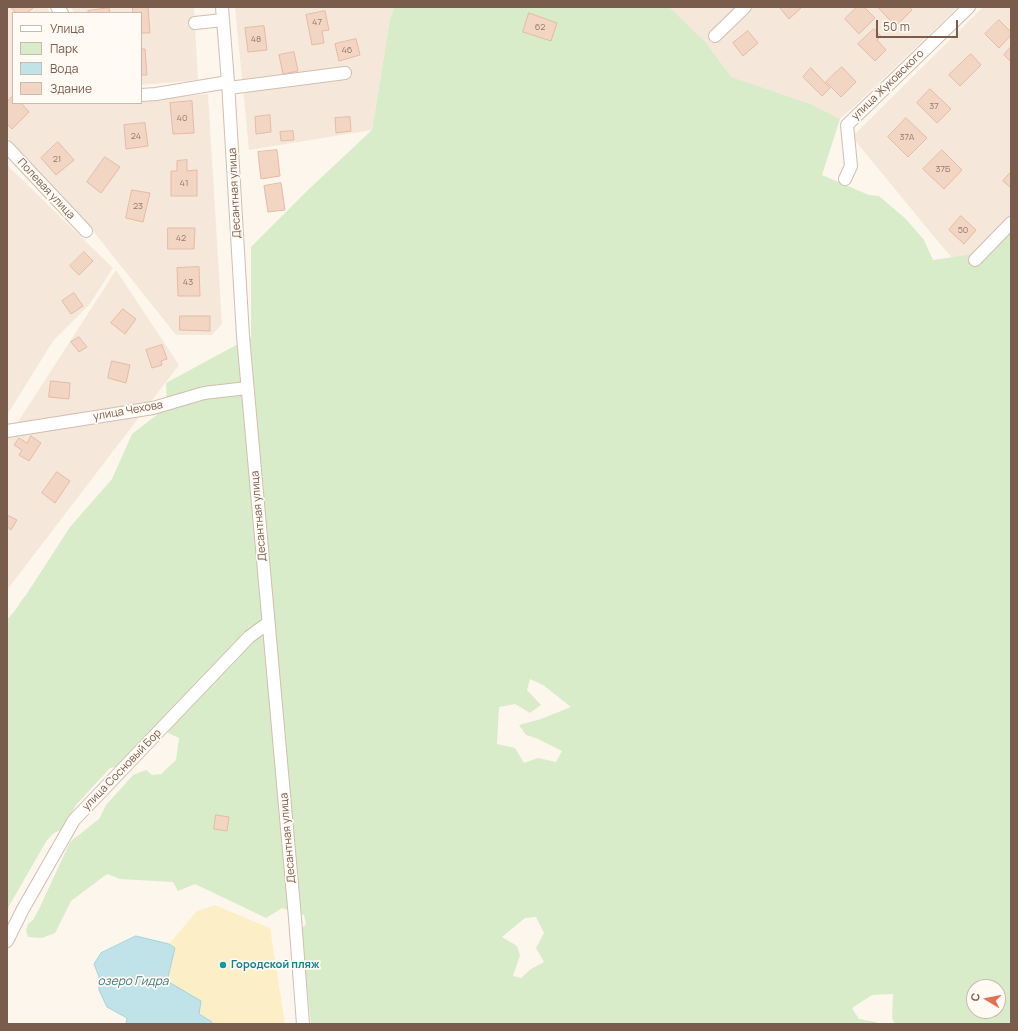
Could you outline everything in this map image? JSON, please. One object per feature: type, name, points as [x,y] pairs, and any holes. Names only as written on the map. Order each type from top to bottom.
[{"type":"street","name":"Десантная улица","points":[[222,7],[247,388],[304,1024]]},
{"type":"street","points":[[715,36],[745,7]]},
{"type":"street","name":"улица Жуковского","points":[[845,179],[851,166],[847,125],[969,7]]},
{"type":"street","points":[[195,23],[223,20]]},
{"type":"street","points":[[142,95],[345,73]]},
{"type":"street","name":"Полевая улица","points":[[7,147],[86,231]]},
{"type":"street","points":[[975,260],[1011,223]]},
{"type":"street","name":"улица Чехова","points":[[7,431],[153,408],[204,393],[247,388]]},
{"type":"street","name":"улица Сосновый Бор","points":[[7,941],[74,820],[249,637],[268,623]]},
{"type":"shaded area","points":[[7,7],[48,7],[47,8],[50,12],[12,12],[12,104],[142,104],[142,100],[208,94],[222,324],[212,335],[176,335],[89,226],[7,137]]},
{"type":"shaded area","points":[[71,7],[194,7],[198,80],[142,85],[142,12],[74,12]]},
{"type":"shaded area","points":[[235,7],[394,7],[390,19],[372,130],[249,150]]},
{"type":"shaded area","points":[[654,7],[958,7],[820,137],[720,92]]},
{"type":"shaded area","points":[[983,7],[1011,7],[1011,325],[941,245],[852,137]]},
{"type":"shaded area","points":[[7,165],[113,268],[89,305],[53,341],[7,415]]},
{"type":"shaded area","points":[[116,270],[179,365],[7,590],[7,439]]},
{"type":"green space","points":[[394,7],[669,7],[706,43],[731,77],[810,104],[840,119],[822,175],[869,195],[879,196],[906,219],[924,240],[933,260],[994,251],[1011,233],[1011,1024],[895,1024],[892,1018],[893,994],[872,995],[852,1008],[859,1019],[876,1022],[877,1024],[311,1024],[301,929],[306,924],[304,915],[282,908],[266,918],[195,884],[178,891],[173,882],[120,879],[107,874],[71,901],[55,933],[42,938],[28,937],[26,930],[28,924],[33,920],[40,907],[70,842],[99,819],[106,805],[133,775],[146,770],[152,775],[161,774],[176,760],[179,738],[168,733],[170,727],[128,765],[110,768],[76,805],[63,829],[54,833],[47,840],[9,906],[7,913],[7,619],[26,595],[70,527],[112,479],[132,434],[167,407],[166,383],[251,337],[251,247],[308,190],[372,130],[390,19]],"holes":[[[530,679],[543,685],[571,707],[541,719],[519,725],[526,735],[536,738],[562,751],[556,762],[538,758],[524,763],[515,748],[497,744],[499,707],[515,704],[530,713],[541,705],[527,690]],[[536,917],[544,933],[536,948],[544,962],[531,969],[521,978],[513,976],[520,955],[517,946],[502,937],[525,918]]]},
{"type":"sand","name":"Городской пляж","points":[[215,905],[270,928],[285,1024],[212,1024],[212,1022],[199,1014],[167,981],[175,948],[169,944],[197,911]]},
{"type":"water","name":"озеро Гидра","points":[[136,936],[169,944],[175,948],[167,981],[201,1001],[199,1014],[212,1022],[212,1024],[126,1024],[127,1018],[107,1007],[99,990],[99,977],[94,964],[101,953]]},
{"type":"building","points":[[11,7],[33,8],[28,12],[15,12]]},
{"type":"building","points":[[133,7],[148,7],[150,33],[142,33],[142,12],[133,12]]},
{"type":"building","points":[[802,7],[789,19],[780,8]]},
{"type":"building","points":[[857,7],[864,7],[875,18],[859,34],[845,19]]},
{"type":"building","points":[[878,7],[909,7],[912,10],[896,26]]},
{"type":"building","points":[[109,8],[110,12],[88,12]]},
{"type":"building","points":[[325,11],[329,30],[322,31],[324,43],[312,45],[306,15]]},
{"type":"building","points":[[529,13],[557,23],[551,41],[523,32]]},
{"type":"building","points":[[999,20],[1011,32],[1011,35],[999,48],[985,34]]},
{"type":"building","points":[[264,26],[267,50],[248,52],[245,28]]},
{"type":"building","points":[[874,29],[881,36],[877,40],[886,50],[875,61],[858,44]]},
{"type":"building","points":[[748,31],[758,43],[743,56],[733,43]]},
{"type":"building","points":[[356,39],[360,55],[339,61],[335,44]]},
{"type":"building","points":[[1010,48],[1011,49],[1011,62],[1004,55]]},
{"type":"building","points":[[142,49],[145,49],[147,75],[142,75]]},
{"type":"building","points":[[294,52],[298,71],[283,74],[279,55]]},
{"type":"building","points":[[971,54],[981,65],[960,86],[949,75]]},
{"type":"building","points":[[842,67],[856,82],[841,97],[826,82]]},
{"type":"building","points":[[811,68],[830,88],[822,96],[803,77]]},
{"type":"building","points":[[930,89],[951,109],[937,123],[917,103]]},
{"type":"building","points":[[12,97],[12,104],[22,104],[29,112],[12,129],[7,124],[7,102]]},
{"type":"building","points":[[192,101],[194,133],[173,134],[170,103]]},
{"type":"building","points":[[270,115],[271,132],[256,134],[255,117]]},
{"type":"building","points":[[350,117],[351,131],[336,133],[335,118]]},
{"type":"building","points":[[906,118],[927,138],[908,157],[888,137]]},
{"type":"building","points":[[145,123],[148,146],[126,149],[124,125]]},
{"type":"building","points":[[293,131],[294,140],[281,141],[280,132]]},
{"type":"building","points":[[58,142],[74,160],[56,175],[41,158]]},
{"type":"building","points":[[277,150],[280,176],[261,179],[258,152]]},
{"type":"building","points":[[942,150],[962,170],[944,189],[923,169]]},
{"type":"building","points":[[105,157],[120,167],[101,193],[87,182]]},
{"type":"building","points":[[187,160],[187,171],[197,170],[197,196],[171,196],[171,171],[177,171],[177,161]]},
{"type":"building","points":[[1011,172],[1011,188],[1003,181]]},
{"type":"building","points":[[281,183],[285,210],[268,212],[264,186]]},
{"type":"building","points":[[132,190],[150,193],[143,222],[126,218]]},
{"type":"building","points":[[961,216],[976,230],[964,244],[949,230]]},
{"type":"building","points":[[168,228],[195,228],[194,249],[168,249]]},
{"type":"building","points":[[84,252],[93,261],[79,275],[70,266]]},
{"type":"building","points":[[199,267],[200,296],[178,296],[177,268]]},
{"type":"building","points":[[74,293],[83,306],[71,314],[62,301]]},
{"type":"building","points":[[123,309],[136,319],[125,334],[111,323]]},
{"type":"building","points":[[180,316],[210,316],[210,331],[180,330]]},
{"type":"building","points":[[79,337],[87,347],[79,352],[71,342]]},
{"type":"building","points":[[162,345],[167,359],[161,361],[162,365],[152,368],[146,350]]},
{"type":"building","points":[[112,361],[130,365],[126,383],[108,378]]},
{"type":"building","points":[[51,381],[70,383],[69,399],[49,397]]},
{"type":"building","points":[[31,436],[41,443],[29,461],[19,455],[22,450],[14,445],[19,438],[27,443]]},
{"type":"building","points":[[57,472],[70,481],[55,503],[42,493]]},
{"type":"building","points":[[7,515],[17,520],[11,530],[7,527]]},
{"type":"building","points":[[216,815],[229,817],[227,831],[214,829]]},
{"type":"place","name":"Городской пляж","points":[[223,965]]}]
